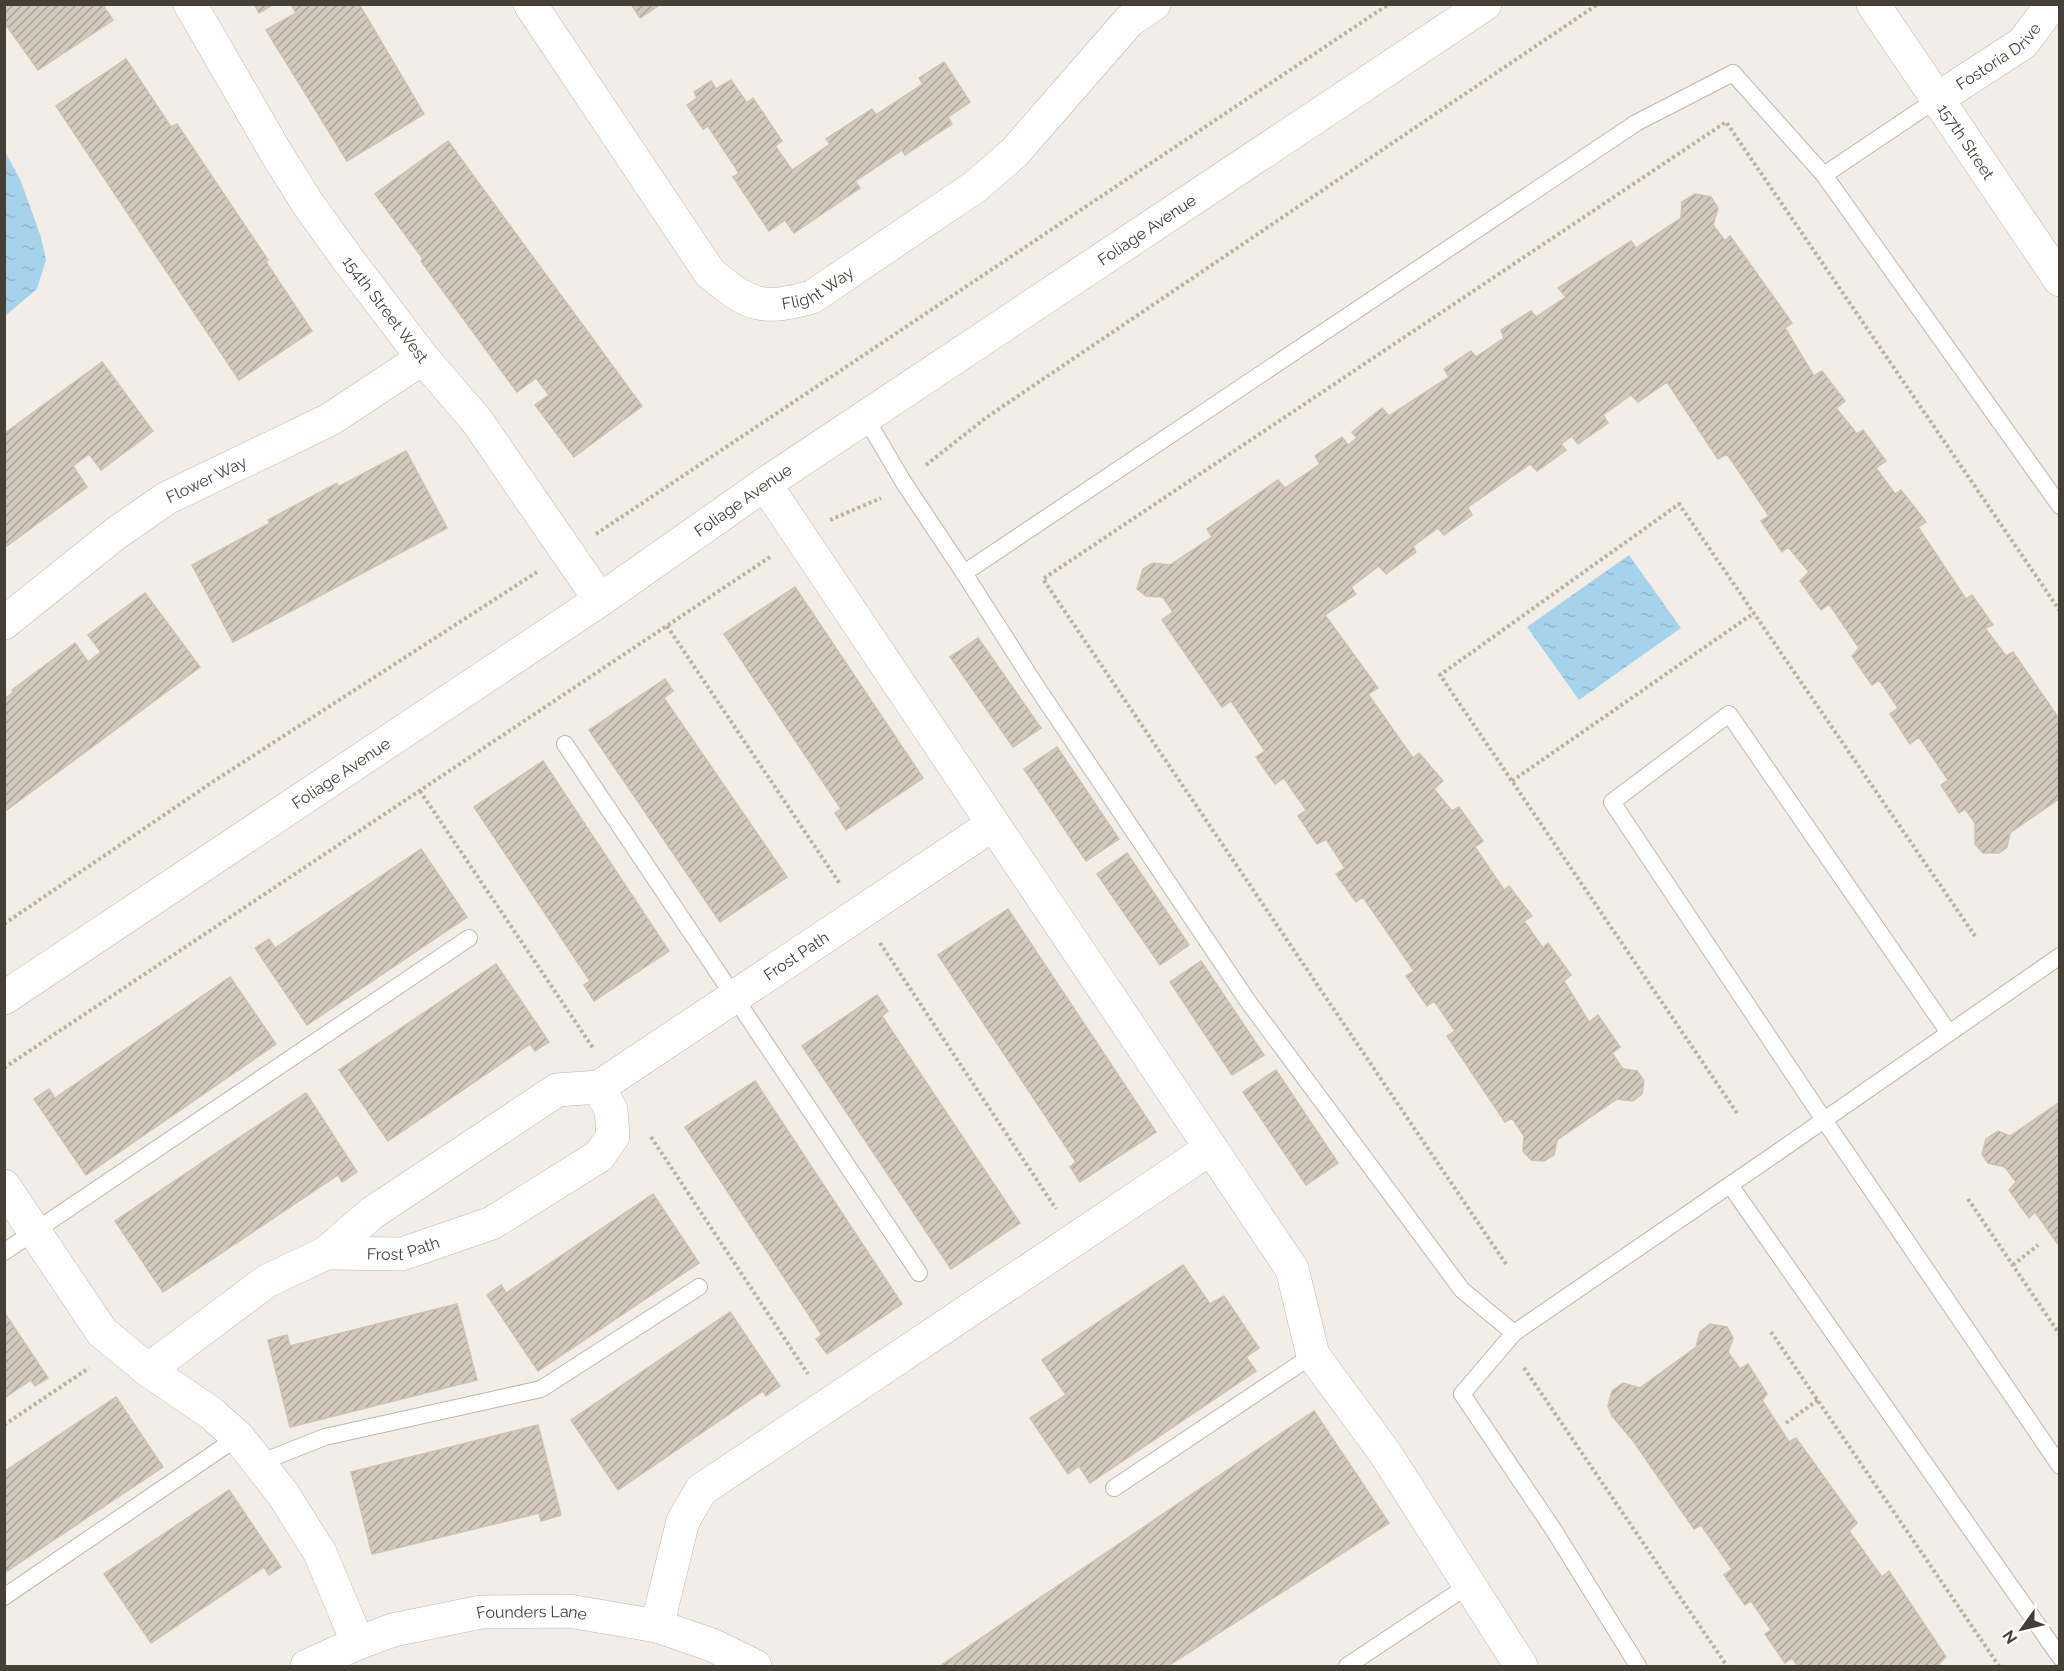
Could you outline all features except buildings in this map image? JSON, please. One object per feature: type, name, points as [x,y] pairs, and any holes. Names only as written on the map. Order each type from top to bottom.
[{"type":"street","name":"154th Street West","points":[[190,4],[275,152],[308,204],[423,358],[477,421],[600,600]]},
{"type":"street","name":"Flight Way","points":[[530,4],[710,273],[732,292],[755,303],[784,304],[812,297],[976,186],[1014,153],[1129,21],[1154,4]]},
{"type":"street","name":"Foliage Avenue","points":[[4,998],[600,600],[765,484],[1485,4]]},
{"type":"street","name":"157th Street","points":[[1873,4],[2060,280]]},
{"type":"street","name":"Fostoria Drive","points":[[1937,99],[2023,43],[2052,4]]},
{"type":"street","name":"Flower Way","points":[[4,623],[115,534],[167,498],[329,420],[423,358]]},
{"type":"street","points":[[765,484],[1292,1269],[1313,1355],[1384,1453],[1521,1666]]},
{"type":"street","name":"Frost Path","points":[[148,1371],[267,1281],[326,1253],[372,1213],[557,1090],[599,1072],[735,997],[992,825]]},
{"type":"street","name":"Frost Path","points":[[326,1253],[402,1254],[492,1223],[599,1156],[612,1136],[611,1110],[599,1072]]},
{"type":"street","points":[[657,1626],[683,1521],[701,1490],[1211,1148]]},
{"type":"street","points":[[4,1186],[102,1332],[148,1371],[211,1413],[238,1437],[259,1463],[283,1494],[320,1553],[358,1643]]},
{"type":"street","name":"Founders Lane","points":[[307,1666],[393,1630],[481,1612],[569,1611],[657,1626],[712,1645],[755,1666]]},
{"type":"lane","points":[[964,573],[1636,123],[1733,73],[1824,175],[2060,506]]},
{"type":"lane","points":[[1824,175],[1937,99]]},
{"type":"lane","points":[[865,417],[904,483],[1035,686],[1247,1000],[1462,1290],[1514,1333]]},
{"type":"lane","points":[[1950,1033],[1729,714],[1612,802],[1824,1120],[2060,1466]]},
{"type":"lane","points":[[565,744],[919,1273]]},
{"type":"lane","points":[[4,1252],[469,938]]},
{"type":"lane","points":[[1638,1666],[1553,1529],[1462,1394],[1514,1333],[2060,956]]},
{"type":"lane","points":[[1730,1185],[2060,1657]]},
{"type":"lane","points":[[259,1463],[325,1437],[541,1389],[699,1287]]},
{"type":"lane","points":[[1114,1488],[1313,1355]]},
{"type":"lane","points":[[4,1597],[238,1437]]},
{"type":"lane","points":[[1347,1666],[1469,1585]]},
{"type":"path","points":[[4,924],[211,783],[568,552],[1389,4]]},
{"type":"path","points":[[1506,1264],[1043,579],[1726,122],[2060,611]]},
{"type":"path","points":[[1512,781],[1754,613]]},
{"type":"path","points":[[667,626],[1076,1238]]},
{"type":"path","points":[[420,791],[599,1072]]},
{"type":"path","points":[[651,1137],[829,1404]]},
{"type":"path","points":[[1968,1199],[2060,1335]]},
{"type":"path","points":[[2013,1266],[2038,1245]]},
{"type":"path","points":[[1771,1332],[1999,1666]]},
{"type":"path","points":[[4,1425],[119,1348]]},
{"type":"path","points":[[1524,1368],[1727,1666]]},
{"type":"path","points":[[1786,1423],[1818,1400]]},
{"type":"water","points":[[4,150],[20,179],[41,237],[46,260],[37,289],[5,316]]},
{"type":"water","points":[[1629,555],[1681,628],[1579,700],[1527,627]]}]
